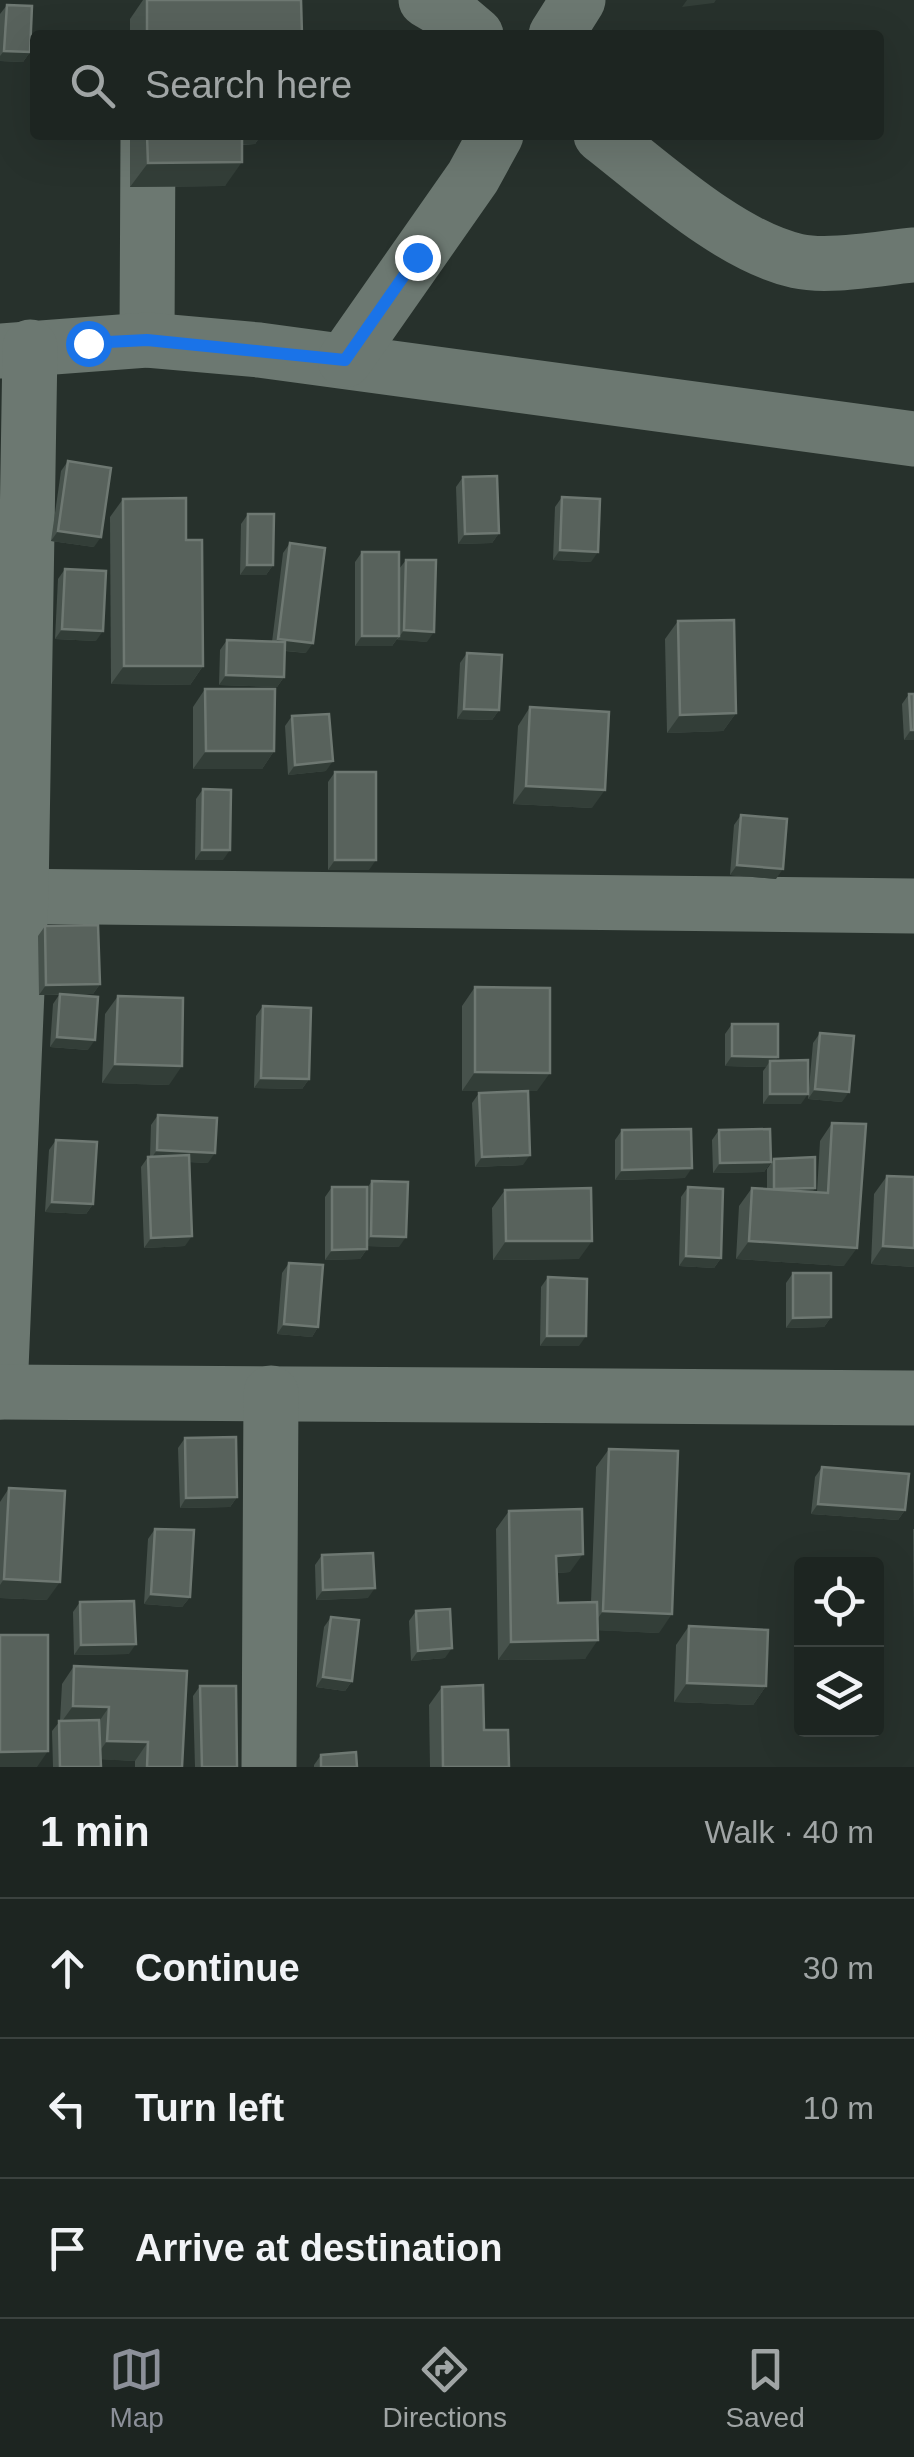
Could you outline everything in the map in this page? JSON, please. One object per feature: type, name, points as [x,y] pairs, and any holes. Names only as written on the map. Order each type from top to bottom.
[{"type":"street","points":[[426,0],[470,30]]},
{"type":"street","points":[[559,30],[578,0]]},
{"type":"street","points":[[147,340],[148,140]]},
{"type":"street","points":[[345,360],[473,177],[493,140]]},
{"type":"street","points":[[608,140],[708,217],[772,252],[800,262],[914,255]]},
{"type":"street","points":[[914,439],[345,360],[147,340],[15,349],[11,896],[0,1392],[914,1398]]},
{"type":"street","points":[[11,896],[914,906]]},
{"type":"street","points":[[269,1767],[271,1393]]},
{"type":"building","points":[[147,0],[301,0],[302,30],[147,30]]},
{"type":"building","points":[[7,5],[32,6],[30,52],[4,51]]},
{"type":"building","points":[[147,140],[242,140],[242,162],[148,163]]},
{"type":"building","points":[[68,461],[111,468],[101,537],[58,531]]},
{"type":"building","points":[[497,476],[499,533],[465,534],[463,477]]},
{"type":"building","points":[[562,497],[600,499],[598,552],[560,550]]},
{"type":"building","points":[[186,498],[186,540],[202,540],[203,666],[124,666],[123,499]]},
{"type":"building","points":[[248,514],[274,514],[273,565],[247,565]]},
{"type":"building","points":[[290,543],[325,548],[313,643],[278,639]]},
{"type":"building","points":[[362,552],[399,552],[399,636],[362,636]]},
{"type":"building","points":[[406,560],[436,560],[434,632],[404,630]]},
{"type":"building","points":[[65,569],[106,571],[103,631],[62,629]]},
{"type":"building","points":[[734,620],[736,713],[680,715],[678,621]]},
{"type":"building","points":[[227,640],[285,642],[284,677],[226,675]]},
{"type":"building","points":[[467,653],[502,655],[499,710],[464,709]]},
{"type":"building","points":[[205,689],[275,689],[274,751],[206,751]]},
{"type":"building","points":[[909,694],[914,694],[914,730],[911,730]]},
{"type":"building","points":[[530,707],[609,712],[605,790],[526,786]]},
{"type":"building","points":[[329,714],[333,761],[295,765],[292,716]]},
{"type":"building","points":[[335,772],[376,772],[376,860],[335,860]]},
{"type":"building","points":[[203,789],[231,790],[230,850],[202,850]]},
{"type":"building","points":[[741,815],[787,819],[783,869],[737,865]]},
{"type":"building","points":[[98,925],[100,984],[46,985],[45,926]]},
{"type":"building","points":[[475,987],[550,988],[550,1073],[475,1072]]},
{"type":"building","points":[[60,994],[98,997],[95,1040],[57,1037]]},
{"type":"building","points":[[118,996],[183,998],[182,1066],[115,1064]]},
{"type":"building","points":[[263,1006],[311,1008],[309,1079],[261,1078]]},
{"type":"building","points":[[732,1024],[778,1024],[778,1057],[732,1056]]},
{"type":"building","points":[[820,1033],[854,1036],[849,1092],[815,1089]]},
{"type":"building","points":[[808,1060],[808,1094],[770,1094],[770,1061]]},
{"type":"building","points":[[528,1091],[530,1155],[482,1157],[479,1093]]},
{"type":"building","points":[[158,1115],[217,1118],[215,1153],[157,1150]]},
{"type":"building","points":[[832,1123],[866,1124],[857,1248],[749,1241],[752,1188],[828,1193]]},
{"type":"building","points":[[691,1129],[692,1168],[622,1170],[622,1130]]},
{"type":"building","points":[[770,1129],[771,1162],[720,1163],[719,1130]]},
{"type":"building","points":[[56,1140],[97,1142],[93,1204],[52,1202]]},
{"type":"building","points":[[189,1155],[192,1236],[151,1238],[148,1157]]},
{"type":"building","points":[[815,1157],[815,1188],[774,1189],[774,1159]]},
{"type":"building","points":[[887,1176],[914,1177],[914,1248],[883,1246]]},
{"type":"building","points":[[372,1181],[408,1182],[406,1237],[371,1236]]},
{"type":"building","points":[[332,1187],[367,1187],[367,1249],[332,1250]]},
{"type":"building","points":[[688,1187],[723,1189],[721,1258],[686,1256]]},
{"type":"building","points":[[591,1188],[592,1241],[506,1241],[505,1190]]},
{"type":"building","points":[[289,1263],[323,1265],[318,1327],[284,1324]]},
{"type":"building","points":[[793,1273],[831,1273],[831,1317],[793,1318]]},
{"type":"building","points":[[548,1277],[587,1279],[586,1336],[547,1336]]},
{"type":"building","points":[[236,1437],[237,1497],[186,1498],[185,1438]]},
{"type":"building","points":[[609,1449],[678,1451],[672,1614],[603,1611]]},
{"type":"building","points":[[822,1467],[909,1474],[905,1510],[818,1504]]},
{"type":"building","points":[[9,1488],[65,1491],[60,1582],[4,1579]]},
{"type":"building","points":[[582,1509],[583,1554],[556,1556],[558,1603],[597,1602],[598,1640],[511,1642],[509,1511]]},
{"type":"building","points":[[155,1529],[194,1530],[190,1597],[151,1594]]},
{"type":"building","points":[[373,1553],[375,1588],[323,1590],[322,1555]]},
{"type":"building","points":[[134,1601],[136,1644],[81,1645],[80,1602]]},
{"type":"building","points":[[450,1609],[452,1648],[418,1651],[416,1611]]},
{"type":"building","points":[[331,1617],[359,1620],[352,1681],[323,1677]]},
{"type":"building","points":[[689,1626],[768,1630],[766,1686],[687,1683]]},
{"type":"building","points":[[0,1635],[48,1635],[48,1751],[0,1752]]},
{"type":"building","points":[[74,1666],[187,1671],[182,1767],[147,1767],[148,1742],[107,1741],[109,1707],[73,1706]]},
{"type":"building","points":[[483,1685],[484,1730],[508,1730],[509,1767],[443,1767],[442,1687]]},
{"type":"building","points":[[200,1686],[236,1686],[237,1767],[202,1767]]},
{"type":"building","points":[[99,1720],[101,1767],[60,1767],[59,1721]]},
{"type":"building","points":[[356,1752],[357,1767],[321,1767],[321,1755]]},
{"type":"route","points":[[88,343],[147,340],[345,360],[417,257]]}]
